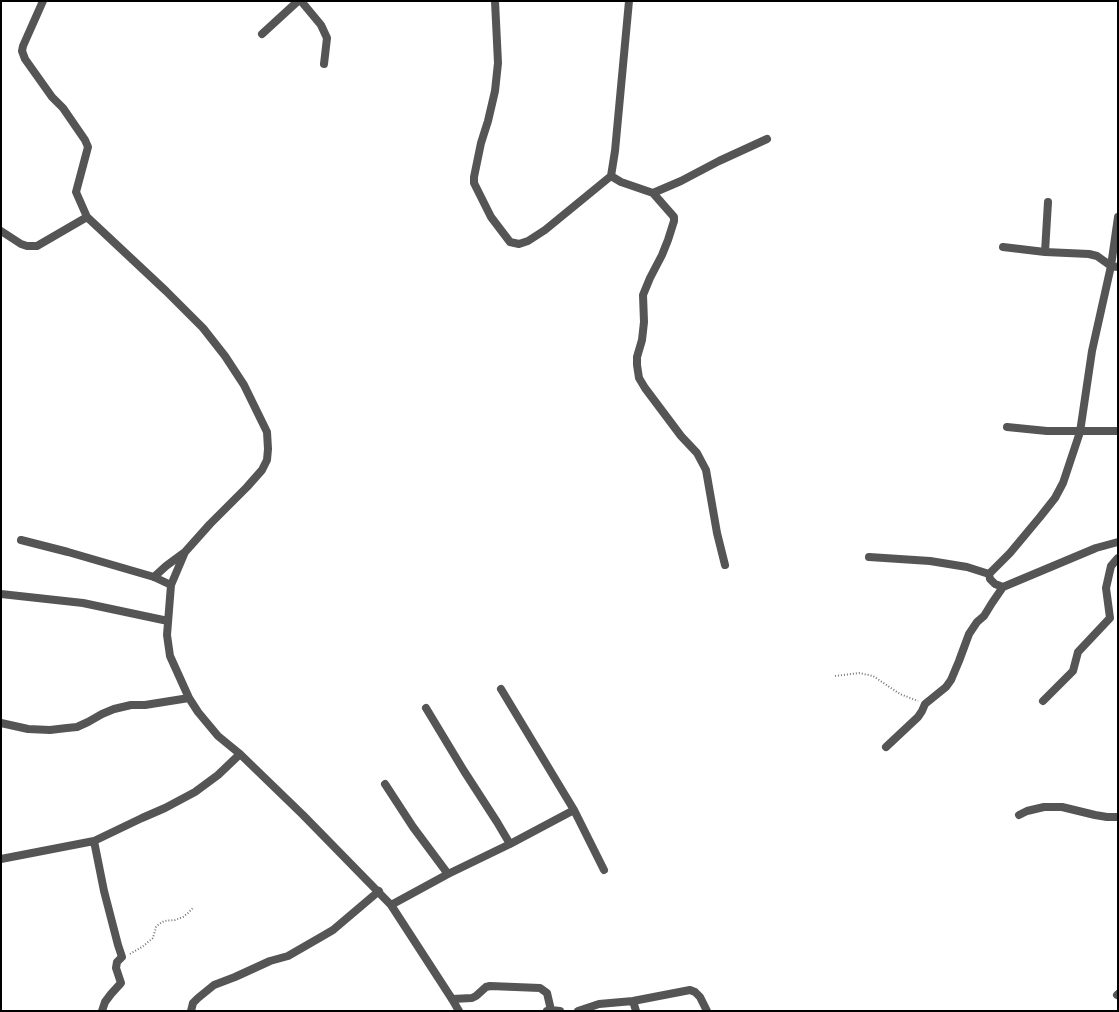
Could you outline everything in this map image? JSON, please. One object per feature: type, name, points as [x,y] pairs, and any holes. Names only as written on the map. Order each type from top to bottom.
[{"type":"street","points":[[43,1],[23,46],[22,52],[25,59],[52,97],[86,140],[88,147],[87,153],[76,192],[86,217],[166,290],[204,328],[244,385],[267,432],[268,454],[262,470],[185,552],[166,566],[154,578]]},
{"type":"street","points":[[262,34],[298,1]]},
{"type":"street","points":[[301,1],[321,25],[327,38],[324,64]]},
{"type":"street","points":[[495,1],[498,63],[495,91],[481,143],[474,176],[474,183],[491,217],[510,242],[518,244],[523,244],[545,230],[611,176],[615,151],[629,1]]},
{"type":"street","points":[[653,193],[767,139]]},
{"type":"street","points":[[611,176],[621,182],[653,193],[672,214],[674,221],[668,240],[643,296],[644,322],[642,340],[637,357],[637,365],[639,378],[645,388],[667,419],[697,453],[706,470],[717,533],[725,565]]},
{"type":"street","points":[[1045,252],[1048,202]]},
{"type":"street","points":[[1,231],[21,244],[37,246],[86,217]]},
{"type":"street","points":[[988,574],[1010,552],[1040,517],[1063,483],[1080,432],[1092,351],[1115,266],[1118,217]]},
{"type":"street","points":[[1003,247],[1045,252],[1089,254],[1097,256],[1115,266]]},
{"type":"street","points":[[1007,427],[1047,431],[1118,431]]},
{"type":"street","points":[[21,540],[68,552],[154,578],[171,585]]},
{"type":"street","points":[[886,747],[918,717],[925,704],[946,687],[957,667],[969,634],[977,622],[984,616],[1003,587],[1096,548],[1116,546]]},
{"type":"street","points":[[185,552],[171,585],[166,635],[170,656],[189,698],[198,712],[218,736],[240,754],[379,891],[391,905],[459,1011]]},
{"type":"street","points":[[869,557],[930,561],[967,567],[988,574],[990,579],[995,584],[1003,587]]},
{"type":"street","points":[[1042,701],[1074,671],[1078,652],[1110,618],[1106,588],[1111,566],[1118,558]]},
{"type":"street","points":[[1,594],[83,603],[168,621]]},
{"type":"street","points":[[501,689],[574,810],[604,870]]},
{"type":"street","points":[[1,723],[28,729],[50,730],[77,727],[114,709],[131,705],[145,705],[189,698]]},
{"type":"street","points":[[426,708],[510,844]]},
{"type":"street","points":[[1,859],[94,841],[165,808],[195,792],[218,775],[240,754]]},
{"type":"street","points":[[385,784],[413,827],[448,874]]},
{"type":"street","points":[[1019,815],[1027,811],[1044,807],[1062,807],[1095,815],[1118,817]]},
{"type":"street","points":[[391,905],[448,874],[510,844],[574,810]]},
{"type":"street","points":[[94,841],[104,891],[122,958],[117,962],[116,968],[121,983],[105,1002],[102,1011]]},
{"type":"street","points":[[191,1011],[193,1003],[214,985],[270,961],[288,956],[333,930],[379,891]]},
{"type":"street","points":[[452,999],[472,998],[486,987],[490,986],[540,988],[547,993],[549,1010],[560,1011]]},
{"type":"street","points":[[578,1011],[599,1004],[633,1001],[690,990],[695,992],[700,997],[707,1011]]},
{"type":"street","points":[[633,1001],[636,1011]]},
{"type":"path","points":[[835,676],[859,673],[873,676],[900,694],[925,704]]},
{"type":"path","points":[[122,958],[150,941],[153,938],[156,927],[159,924],[164,921],[175,920],[183,917],[193,908]]}]
